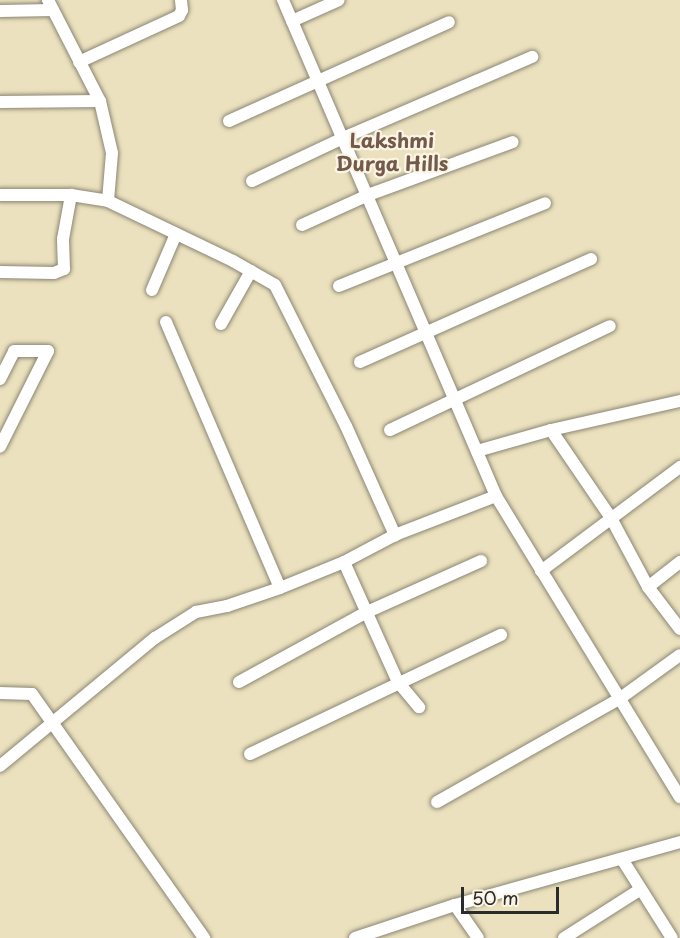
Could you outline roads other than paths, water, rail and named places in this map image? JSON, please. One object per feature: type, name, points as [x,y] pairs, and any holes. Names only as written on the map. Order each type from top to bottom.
[{"type":"street","points":[[79,62],[179,16],[182,10],[181,0]]},
{"type":"street","points":[[283,0],[496,496],[680,797]]},
{"type":"street","points":[[292,21],[339,0]]},
{"type":"street","points":[[0,11],[50,3],[100,100],[112,153],[108,201]]},
{"type":"street","points":[[229,121],[448,21]]},
{"type":"street","points":[[252,181],[343,138],[532,57]]},
{"type":"street","points":[[0,102],[100,100]]},
{"type":"street","points":[[302,225],[368,195],[513,142]]},
{"type":"street","points":[[0,195],[71,195],[108,201],[275,285],[346,426],[395,535]]},
{"type":"street","points":[[0,272],[54,273],[64,268],[63,239],[71,195]]},
{"type":"street","points":[[339,286],[545,203]]},
{"type":"street","points":[[152,290],[176,234]]},
{"type":"street","points":[[360,362],[591,259]]},
{"type":"street","points":[[221,324],[251,271]]},
{"type":"street","points":[[165,322],[280,588]]},
{"type":"street","points":[[390,430],[610,326]]},
{"type":"street","points":[[0,379],[14,351],[48,351],[0,447]]},
{"type":"street","points":[[477,451],[551,430],[680,401]]},
{"type":"street","points":[[551,430],[611,518],[648,587],[680,629]]},
{"type":"street","points":[[541,571],[680,467]]},
{"type":"street","points":[[0,765],[155,638],[196,612],[227,606],[280,588],[344,562],[395,535],[496,496]]},
{"type":"street","points":[[239,682],[367,612],[481,561]]},
{"type":"street","points":[[648,587],[680,561]]},
{"type":"street","points":[[344,562],[398,682],[419,707]]},
{"type":"street","points":[[250,754],[501,635]]},
{"type":"street","points":[[436,802],[619,699],[680,655]]},
{"type":"street","points":[[0,693],[32,693],[204,938]]},
{"type":"street","points":[[355,938],[455,905],[680,842]]},
{"type":"street","points":[[622,859],[672,938]]},
{"type":"street","points":[[564,938],[641,889]]},
{"type":"street","points":[[455,905],[478,938]]},
{"type":"district","name":"Lakshmi Durga Hills","points":[[392,152]]}]
